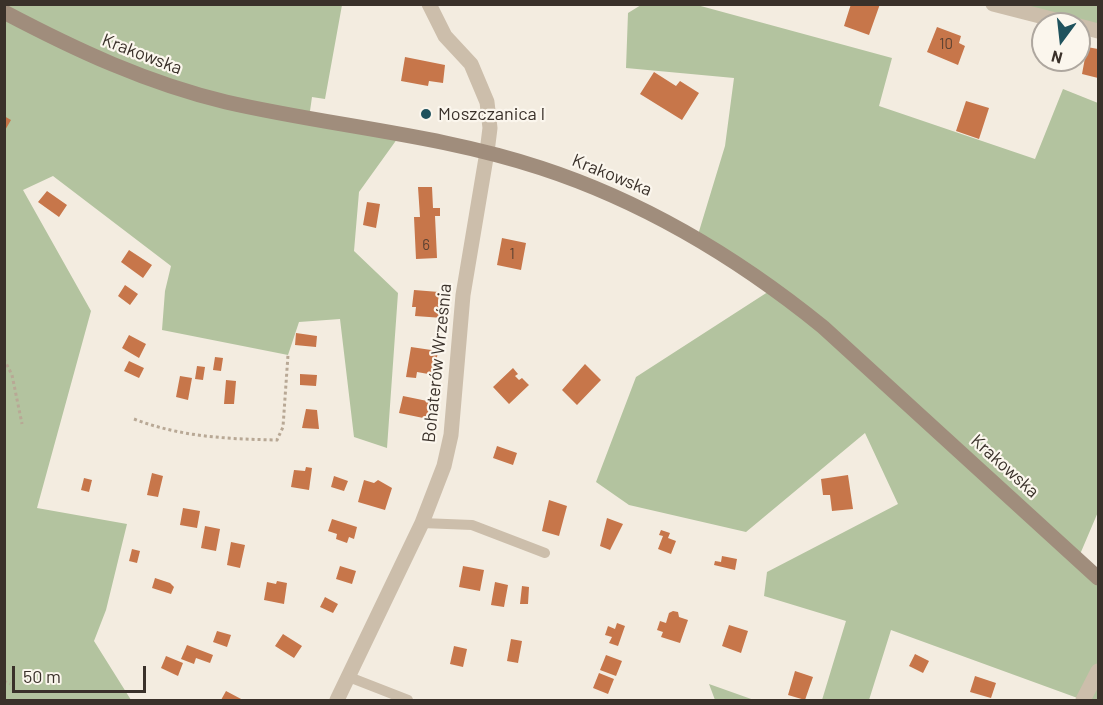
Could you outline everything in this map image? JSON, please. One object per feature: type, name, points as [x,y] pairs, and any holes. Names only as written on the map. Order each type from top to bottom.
[{"type":"main road","name":"Krakowska","points":[[4,12],[100,60],[180,90],[289,115],[487,152],[541,168],[651,213],[753,273],[823,327],[1098,578]]},
{"type":"street","name":"Bohaterów Września","points":[[337,700],[422,523],[444,466],[451,435],[462,295],[490,128],[487,102],[471,64],[445,36],[429,4]]},
{"type":"street","points":[[993,4],[1031,14]]},
{"type":"street","points":[[1083,700],[1098,671]]},
{"type":"lane","points":[[422,523],[472,525],[545,553]]},
{"type":"lane","points":[[349,677],[408,700]]},
{"type":"path","points":[[134,419],[164,430],[209,438],[277,440],[283,427],[288,355]]},
{"type":"path","points":[[4,359],[12,375],[22,424]]},
{"type":"path","points":[[4,681],[10,684]]},
{"type":"green space","points":[[4,5],[342,5],[325,99],[312,97],[309,118],[400,135],[359,192],[354,251],[398,293],[387,448],[354,437],[340,319],[299,322],[288,355],[162,330],[165,291],[171,266],[53,176],[23,190],[91,311],[37,508],[127,524],[106,610],[94,641],[131,700],[5,700]]},
{"type":"green space","points":[[641,5],[697,5],[892,58],[879,106],[1035,159],[1063,89],[1098,103],[1098,512],[1078,559],[1098,578],[1098,700],[1083,700],[891,630],[869,700],[822,700],[846,621],[764,596],[767,572],[898,504],[865,433],[746,532],[629,505],[596,482],[636,377],[774,288],[697,238],[725,146],[734,78],[626,68],[628,13]]},
{"type":"green space","points":[[1022,5],[1098,5],[1098,24],[1091,22],[1091,12],[1050,12]]},
{"type":"green space","points":[[709,684],[754,700],[715,700]]},
{"type":"building","points":[[851,4],[880,4],[869,35],[844,26]]},
{"type":"building","points":[[937,27],[961,36],[959,43],[965,46],[958,65],[927,52]]},
{"type":"building","points":[[1091,48],[1098,49],[1098,78],[1082,74],[1082,72],[1091,72]]},
{"type":"building","points":[[405,57],[445,65],[443,83],[429,81],[428,86],[401,81]]},
{"type":"building","points":[[654,72],[676,86],[680,81],[699,93],[682,120],[640,94]]},
{"type":"building","points":[[966,101],[989,108],[979,139],[956,131]]},
{"type":"building","points":[[4,116],[11,120],[4,132]]},
{"type":"building","points":[[418,187],[432,187],[433,208],[440,208],[440,216],[435,216],[437,258],[416,259],[414,217],[420,217]]},
{"type":"building","points":[[47,191],[67,205],[59,217],[38,202]]},
{"type":"building","points":[[367,202],[380,204],[376,228],[363,225]]},
{"type":"building","points":[[502,238],[526,243],[521,270],[497,265]]},
{"type":"building","points":[[129,250],[152,265],[143,278],[121,262]]},
{"type":"building","points":[[125,285],[138,294],[130,305],[118,296]]},
{"type":"building","points":[[414,290],[439,292],[438,303],[444,304],[443,318],[415,316],[416,307],[412,307]]},
{"type":"building","points":[[296,333],[317,336],[316,347],[295,345]]},
{"type":"building","points":[[129,335],[146,344],[139,358],[122,348]]},
{"type":"building","points":[[411,347],[438,351],[434,375],[417,372],[416,378],[406,377]]},
{"type":"building","points":[[215,357],[223,358],[221,371],[213,370]]},
{"type":"building","points":[[129,361],[144,368],[139,378],[124,371]]},
{"type":"building","points":[[585,364],[601,380],[577,405],[562,390]]},
{"type":"building","points":[[197,366],[205,367],[203,380],[195,379]]},
{"type":"building","points":[[513,368],[518,374],[515,376],[519,380],[522,378],[529,385],[509,404],[493,387]]},
{"type":"building","points":[[300,374],[317,375],[316,386],[300,385]]},
{"type":"building","points":[[180,376],[192,378],[188,400],[176,397]]},
{"type":"building","points":[[226,380],[236,381],[234,404],[224,404]]},
{"type":"building","points":[[403,396],[437,403],[433,420],[399,413]]},
{"type":"building","points":[[306,409],[317,410],[319,429],[302,428]]},
{"type":"building","points":[[497,446],[517,453],[513,465],[493,458]]},
{"type":"building","points":[[306,467],[312,468],[309,490],[291,487],[294,470],[305,471]]},
{"type":"building","points":[[152,473],[163,476],[158,497],[147,495]]},
{"type":"building","points":[[848,475],[853,509],[832,511],[830,495],[823,495],[821,479]]},
{"type":"building","points":[[334,476],[348,481],[344,491],[331,487]]},
{"type":"building","points":[[84,478],[92,480],[89,492],[81,490]]},
{"type":"building","points":[[364,480],[374,483],[378,480],[392,488],[385,510],[358,502]]},
{"type":"building","points":[[549,500],[567,506],[559,536],[542,531]]},
{"type":"building","points":[[183,508],[200,511],[197,528],[180,525]]},
{"type":"building","points":[[607,518],[623,524],[610,550],[600,546]]},
{"type":"building","points":[[332,519],[357,527],[354,539],[349,537],[347,543],[336,539],[337,534],[328,531]]},
{"type":"building","points":[[205,526],[220,529],[216,551],[201,548]]},
{"type":"building","points":[[661,530],[670,533],[668,538],[676,541],[671,554],[658,549],[663,536],[659,535]]},
{"type":"building","points":[[231,542],[245,545],[240,568],[227,565]]},
{"type":"building","points":[[132,549],[140,551],[137,563],[129,561]]},
{"type":"building","points":[[722,556],[737,559],[735,570],[714,565],[715,561],[721,562]]},
{"type":"building","points":[[340,566],[356,571],[352,584],[336,579]]},
{"type":"building","points":[[463,566],[484,570],[480,591],[459,587]]},
{"type":"building","points":[[155,578],[170,583],[174,587],[171,594],[152,588]]},
{"type":"building","points":[[277,581],[287,583],[284,604],[264,600],[267,582],[276,584]]},
{"type":"building","points":[[495,582],[508,585],[504,607],[491,605]]},
{"type":"building","points":[[522,586],[529,587],[528,604],[520,604]]},
{"type":"building","points":[[325,597],[338,604],[333,613],[320,607]]},
{"type":"building","points":[[678,612],[679,617],[688,620],[680,643],[661,637],[663,632],[657,630],[660,621],[666,623],[669,613]]},
{"type":"building","points":[[617,623],[625,626],[618,646],[609,643],[612,637],[605,635],[608,626],[615,629]]},
{"type":"building","points":[[729,625],[748,631],[741,653],[722,646]]},
{"type":"building","points":[[217,631],[231,635],[227,647],[213,642]]},
{"type":"building","points":[[283,634],[302,646],[294,658],[275,646]]},
{"type":"building","points":[[511,639],[522,641],[518,663],[507,661]]},
{"type":"building","points":[[187,645],[213,655],[210,663],[196,658],[194,664],[181,659]]},
{"type":"building","points":[[454,646],[467,649],[463,667],[450,664]]},
{"type":"building","points":[[915,654],[929,661],[923,673],[909,666]]},
{"type":"building","points":[[606,655],[622,661],[616,676],[600,670]]},
{"type":"building","points":[[166,656],[183,663],[178,676],[161,668]]},
{"type":"building","points":[[795,671],[813,677],[805,700],[788,695]]},
{"type":"building","points":[[599,673],[614,679],[608,694],[593,688]]},
{"type":"building","points":[[975,676],[996,683],[991,698],[970,692]]},
{"type":"building","points":[[226,691],[243,700],[221,700]]},
{"type":"place","name":"Moszczanica I","points":[[426,114]]}]
